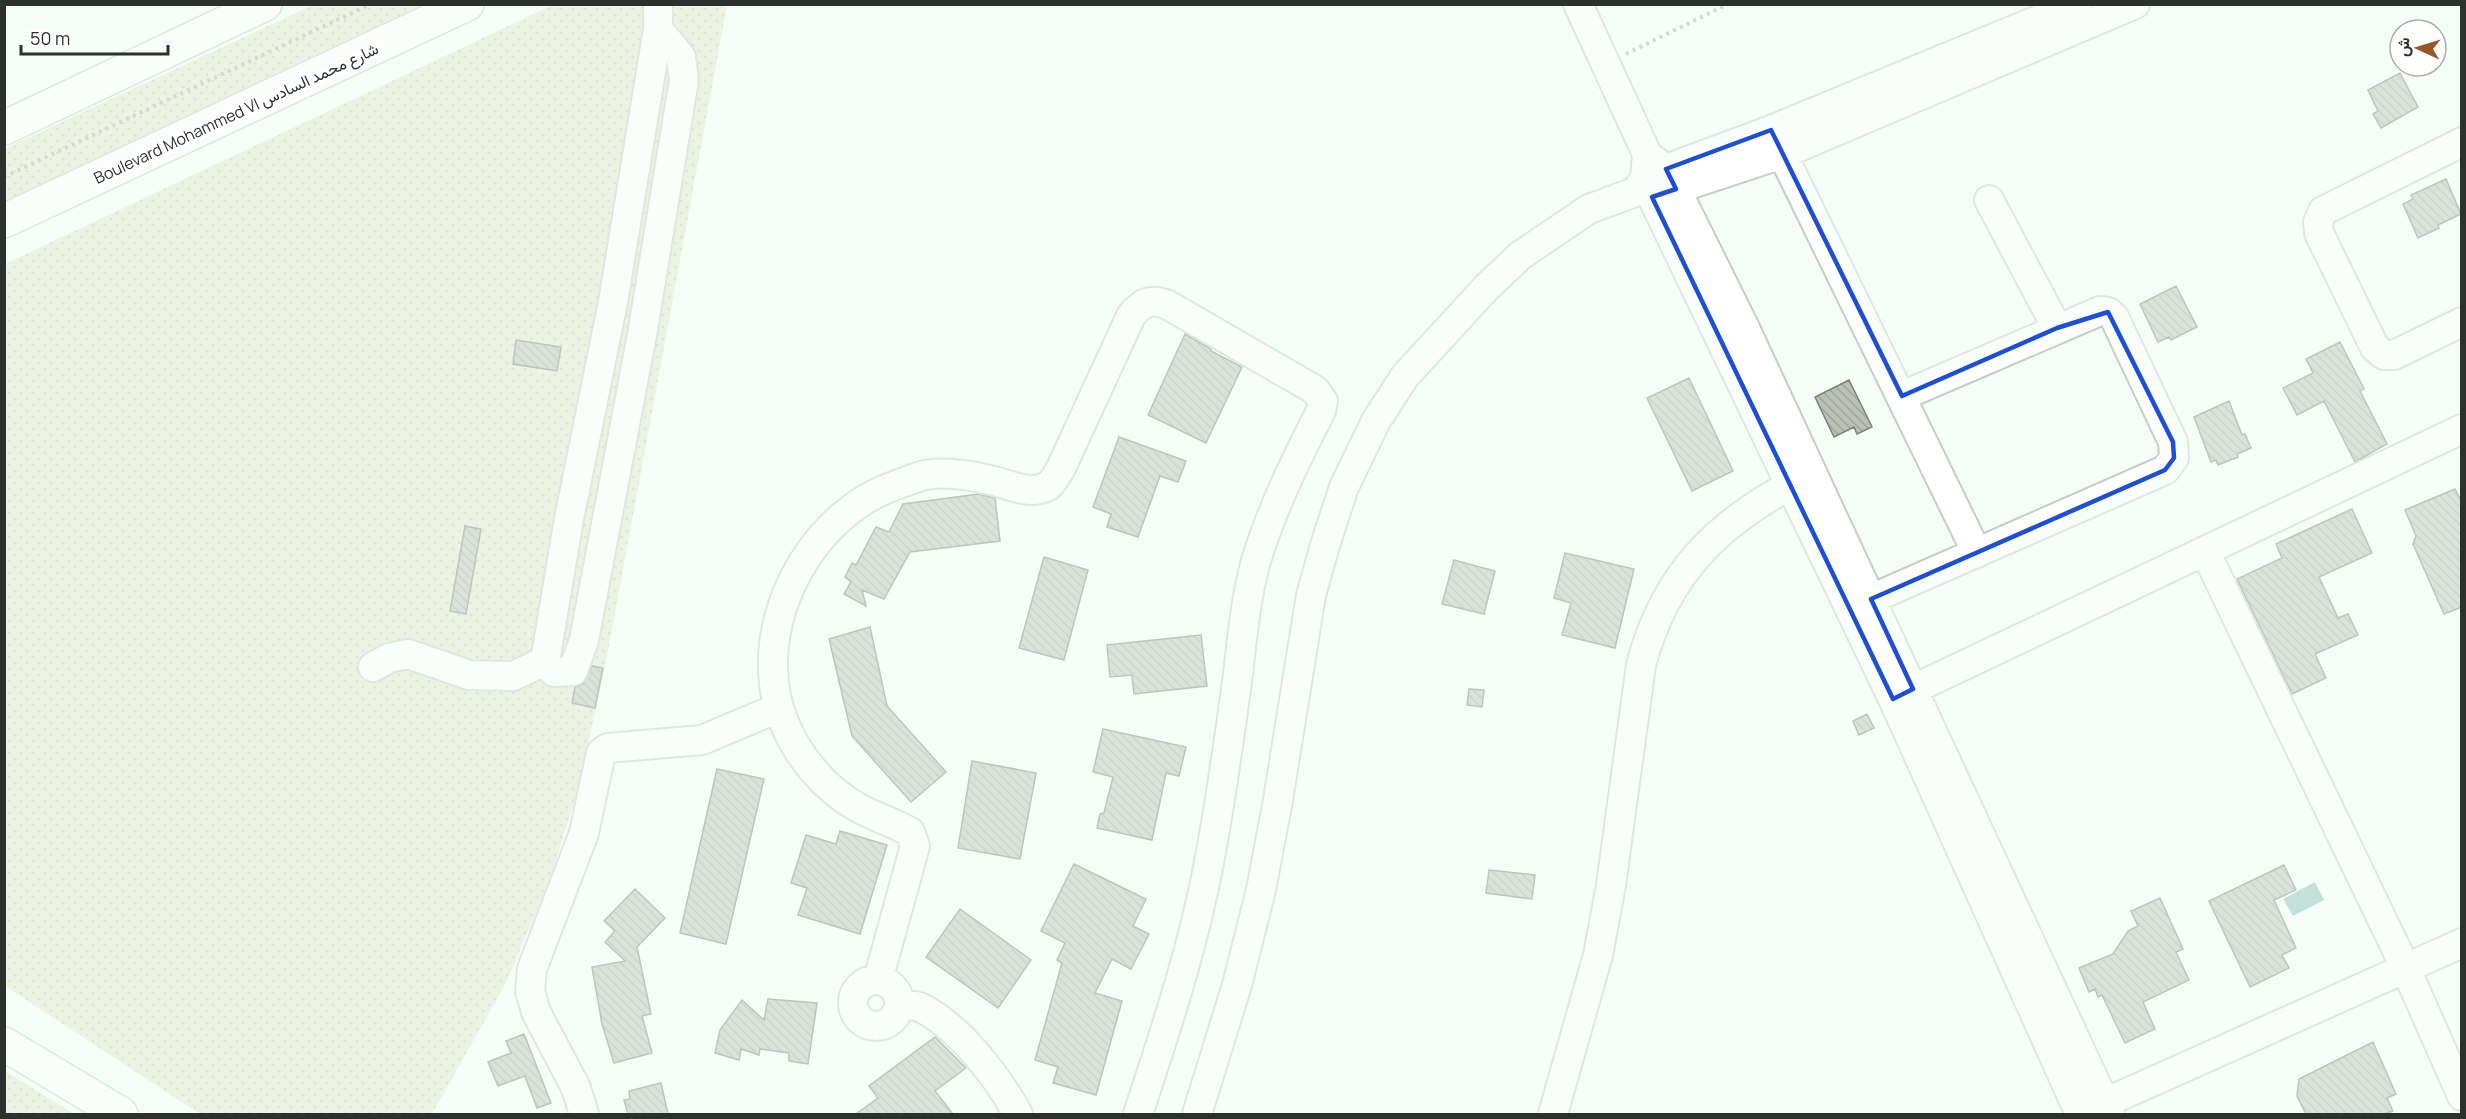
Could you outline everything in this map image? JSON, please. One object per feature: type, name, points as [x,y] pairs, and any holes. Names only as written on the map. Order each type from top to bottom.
[{"type":"main road","points":[[4,128],[265,4]]},
{"type":"main road","name":"Boulevard Mohammed VI شارع محمد السادس","points":[[4,221],[467,4]]},
{"type":"main road","points":[[4,1044],[121,1114]]},
{"type":"street","points":[[1578,4],[1653,180],[1743,324],[1801,479],[2098,1110],[2462,943]]},
{"type":"street","points":[[1197,1114],[1237,985],[1261,890],[1311,595],[1344,487],[1376,421],[1406,376],[1487,287],[1521,255],[1589,209],[1653,180],[1776,142],[2080,12],[2135,4]]},
{"type":"street","points":[[544,661],[569,519],[613,302],[658,16]]},
{"type":"street","points":[[544,661],[555,672],[573,671],[585,640],[642,335],[684,80],[681,57],[658,16]]},
{"type":"street","points":[[1776,142],[1977,553]]},
{"type":"street","points":[[2462,142],[2323,211],[2318,222],[2319,233],[2370,338],[2384,355],[2394,355],[2462,322]]},
{"type":"street","points":[[1989,200],[2057,328]]},
{"type":"street","points":[[878,980],[915,846],[914,838],[910,832],[857,807],[827,786],[810,767],[790,738],[778,708],[773,678],[780,608],[798,570],[830,528],[867,498],[891,486],[924,475],[951,474],[988,479],[1022,489],[1039,489],[1050,485],[1061,468],[1131,316],[1148,301],[1157,300],[1315,390],[1323,401],[1321,411],[1274,508],[1256,563],[1245,620],[1228,752],[1190,954],[1137,1114]]},
{"type":"street","points":[[1871,599],[2165,470],[2174,458],[2173,442],[2114,317],[2108,312],[2100,311],[2057,328],[1902,396]]},
{"type":"street","points":[[1903,694],[2462,429]]},
{"type":"street","points":[[1801,479],[1871,599],[1903,694]]},
{"type":"street","points":[[1553,1114],[1598,955],[1611,885],[1641,665],[1649,636],[1673,586],[1690,563],[1738,518],[1801,479]]},
{"type":"street","points":[[2205,551],[2406,969],[2462,1096]]},
{"type":"street","points":[[373,667],[388,658],[408,654],[469,675],[513,676],[544,661]]},
{"type":"street","points":[[584,1114],[576,1088],[536,1012],[530,991],[532,969],[584,834],[601,753],[608,748],[702,740],[778,708]]},
{"type":"street","points":[[878,980],[889,984],[897,993],[899,1005],[896,1016],[886,1024],[874,1027],[863,1022],[855,1013],[853,1001],[857,990],[866,982],[878,980]]},
{"type":"street","points":[[899,1005],[920,1006],[958,1035],[988,1069],[1018,1114]]},
{"type":"path","points":[[4,177],[371,4]]},
{"type":"path","points":[[1605,64],[1728,4]]},
{"type":"highlighted area","points":[[1771,130],[1902,396],[2057,328],[2108,312],[2173,442],[2174,458],[2165,470],[1871,599],[1913,689],[1893,699],[1652,197],[1676,189],[1666,169]]},
{"type":"green space","points":[[313,5],[442,5],[5,211],[4,149]]},
{"type":"green space","points":[[553,5],[727,5],[608,651],[580,783],[551,876],[507,981],[432,1114],[200,1114],[5,986],[5,264]]},
{"type":"green space","points":[[5,1071],[74,1114],[5,1114]]},
{"type":"water","points":[[2315,882],[2324,900],[2293,916],[2283,899]]},
{"type":"building","points":[[2391,78],[2403,78],[2418,107],[2381,128],[2373,114],[2378,111],[2368,90]]},
{"type":"building","points":[[2446,179],[2461,214],[2418,238],[2403,204],[2413,199],[2411,195]]},
{"type":"building","points":[[2176,286],[2197,327],[2171,340],[2169,337],[2158,342],[2140,304]]},
{"type":"building","points":[[1185,334],[1242,367],[1206,443],[1148,415]]},
{"type":"building","points":[[516,340],[561,347],[557,371],[513,364]]},
{"type":"building","points":[[2340,342],[2364,389],[2360,391],[2387,444],[2355,462],[2324,401],[2297,415],[2283,388],[2313,373],[2306,359]]},
{"type":"building","points":[[1689,378],[1733,471],[1692,491],[1647,398]]},
{"type":"building","points":[[1849,380],[1872,427],[1857,434],[1854,427],[1834,437],[1815,397]]},
{"type":"building","points":[[2229,401],[2242,435],[2245,434],[2251,448],[2237,454],[2238,457],[2218,465],[2216,460],[2211,462],[2194,417]]},
{"type":"building","points":[[1119,437],[1186,461],[1178,482],[1160,476],[1138,537],[1107,527],[1111,514],[1093,507]]},
{"type":"building","points":[[2455,489],[2462,503],[2462,607],[2444,614],[2413,544],[2416,536],[2405,510]]},
{"type":"building","points":[[979,494],[995,498],[1000,541],[910,552],[884,599],[862,590],[866,606],[844,594],[851,582],[845,577],[852,563],[856,565],[876,527],[889,532],[903,504]]},
{"type":"building","points":[[2352,509],[2372,553],[2319,577],[2338,618],[2348,614],[2358,635],[2315,654],[2326,678],[2292,694],[2237,579],[2282,558],[2276,544]]},
{"type":"building","points":[[465,526],[481,529],[466,614],[450,611]]},
{"type":"building","points":[[1565,553],[1634,569],[1615,648],[1562,635],[1571,603],[1554,598]]},
{"type":"building","points":[[1044,557],[1088,570],[1064,660],[1019,648]]},
{"type":"building","points":[[1454,560],[1495,571],[1484,614],[1442,604]]},
{"type":"building","points":[[870,627],[887,706],[946,772],[911,802],[852,736],[829,639]]},
{"type":"building","points":[[1201,635],[1207,686],[1134,694],[1132,675],[1110,677],[1107,645]]},
{"type":"building","points":[[592,666],[603,668],[595,708],[572,703],[575,687],[583,684]]},
{"type":"building","points":[[1469,689],[1484,690],[1482,707],[1467,705]]},
{"type":"building","points":[[1867,714],[1874,728],[1859,735],[1853,721]]},
{"type":"building","points":[[1103,729],[1186,747],[1179,776],[1166,773],[1152,840],[1097,828],[1100,814],[1104,813],[1113,777],[1093,772]]},
{"type":"building","points":[[972,761],[1036,773],[1020,859],[958,848]]},
{"type":"building","points":[[717,769],[764,779],[726,944],[680,933]]},
{"type":"building","points":[[840,831],[887,845],[860,934],[798,915],[807,888],[791,883],[806,835],[836,844]]},
{"type":"building","points":[[1074,864],[1146,899],[1133,926],[1149,934],[1131,969],[1112,959],[1095,993],[1122,1001],[1096,1095],[1053,1083],[1058,1067],[1035,1060],[1062,963],[1057,960],[1065,943],[1041,931]]},
{"type":"building","points":[[2284,865],[2296,890],[2274,900],[2296,948],[2282,955],[2289,968],[2250,987],[2209,901]]},
{"type":"building","points":[[1489,870],[1535,875],[1532,899],[1486,893]]},
{"type":"building","points":[[635,889],[665,918],[637,947],[651,1014],[642,1016],[652,1053],[614,1063],[602,1024],[592,967],[625,961],[605,942],[615,931],[604,921]]},
{"type":"building","points":[[2160,898],[2183,949],[2176,952],[2189,980],[2143,1002],[2155,1029],[2125,1043],[2102,995],[2098,997],[2095,989],[2089,992],[2079,968],[2113,954],[2128,931],[2138,926],[2131,911]]},
{"type":"building","points":[[960,909],[1031,960],[998,1008],[926,957]]},
{"type":"building","points":[[768,999],[817,1003],[808,1064],[789,1061],[789,1053],[760,1049],[759,1055],[741,1049],[739,1060],[715,1053],[720,1030],[742,1000],[764,1020]]},
{"type":"building","points":[[524,1034],[551,1103],[537,1108],[525,1076],[498,1086],[488,1062],[511,1053],[506,1041]]},
{"type":"building","points":[[935,1037],[966,1068],[935,1091],[953,1114],[856,1114],[878,1098],[869,1086]]},
{"type":"building","points":[[2373,1042],[2396,1094],[2387,1098],[2393,1111],[2384,1114],[2306,1114],[2297,1096],[2299,1079]]},
{"type":"building","points":[[661,1083],[668,1114],[628,1114],[624,1100],[630,1099],[629,1091]]}]
